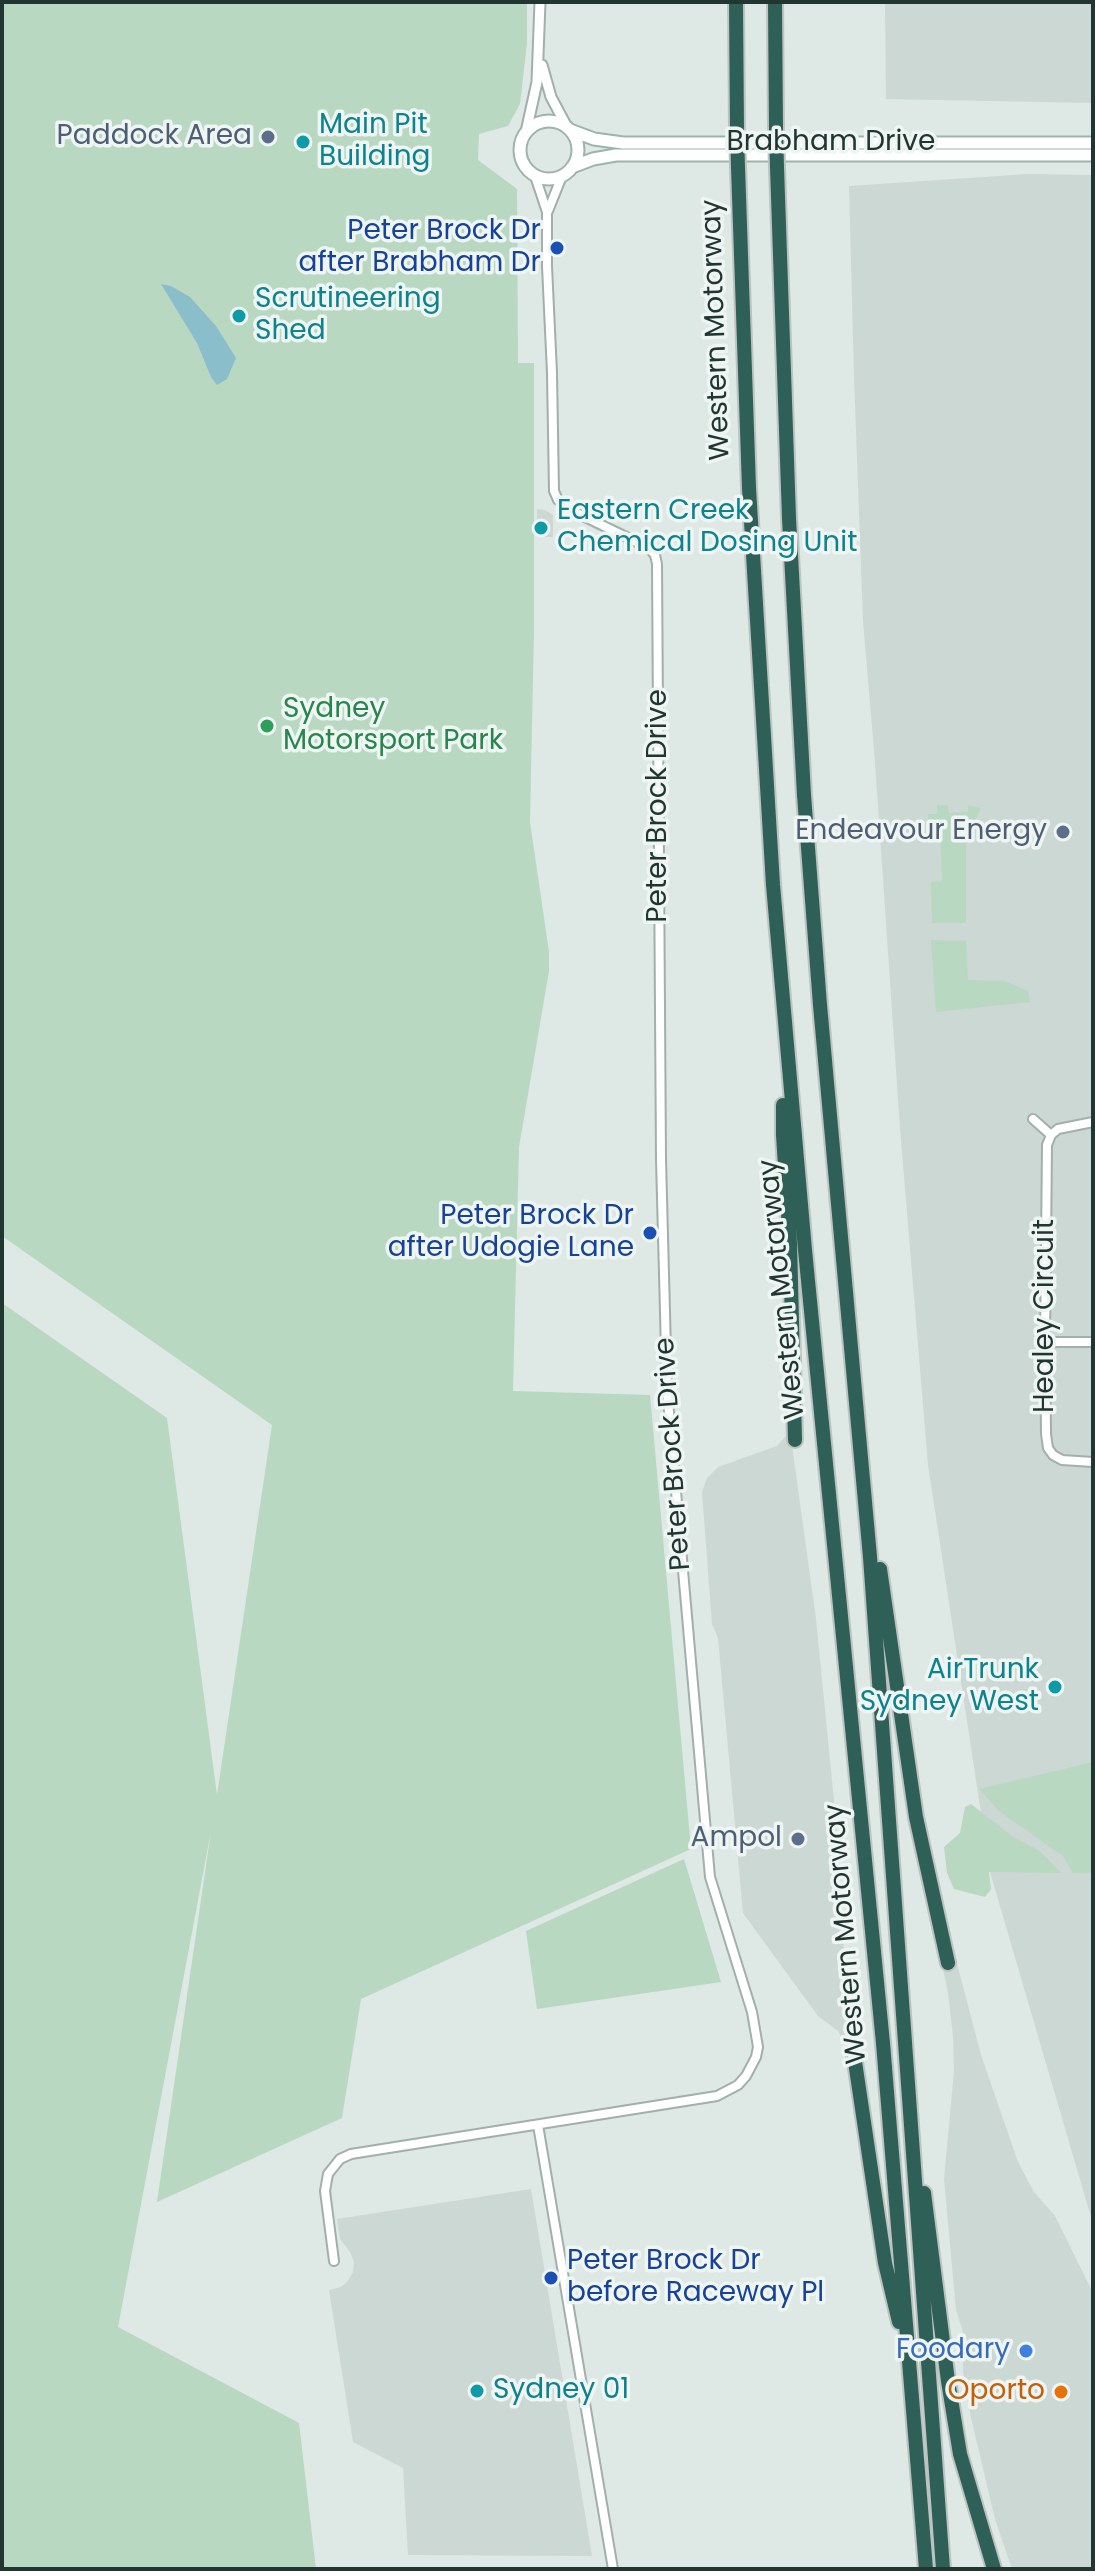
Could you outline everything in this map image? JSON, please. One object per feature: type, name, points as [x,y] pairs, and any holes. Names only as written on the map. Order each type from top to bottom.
[{"type":"highway","name":"Western Motorway","points":[[736,2],[744,382],[767,812],[785,1038],[877,1974],[926,2569]]},
{"type":"highway","name":"Western Motorway","points":[[775,2],[788,503],[805,810],[870,1557],[943,2569]]},
{"type":"highway","points":[[785,1038],[783,1135],[791,1258],[795,1440]]},
{"type":"highway","points":[[870,1557],[880,1564],[916,1817],[948,1963]]},
{"type":"highway","points":[[854,2055],[885,2263],[910,2369]]},
{"type":"highway","points":[[910,2126],[925,2197],[936,2296],[960,2454],[994,2569]]},
{"type":"main road","points":[[545,121],[557,122],[569,129],[578,146],[572,167],[562,176],[549,179],[535,176],[520,156],[520,145],[526,132],[534,124],[545,121]]},
{"type":"main road","name":"Brabham Drive","points":[[569,129],[594,139],[623,143],[1093,143]]},
{"type":"main road","name":"Brabham Drive","points":[[572,167],[616,155],[1093,155]]},
{"type":"street","points":[[526,132],[535,97],[540,54],[540,2]]},
{"type":"street","points":[[540,54],[551,97],[569,129]]},
{"type":"street","name":"Peter Brock Drive","points":[[334,2261],[325,2191],[328,2174],[340,2159],[351,2154],[717,2096],[738,2085],[746,2076],[758,2047],[752,2012],[710,1877],[667,1389],[661,1132],[657,564],[649,548],[579,514],[558,500],[554,491],[547,212],[535,176]]},
{"type":"street","name":"Peter Brock Drive","points":[[547,212],[562,176]]},
{"type":"street","points":[[1033,1119],[1051,1135],[1063,1127],[1093,1122]]},
{"type":"street","name":"Healey Circuit","points":[[1051,1135],[1046,1151],[1046,1434],[1048,1448],[1053,1455],[1062,1460],[1093,1462]]},
{"type":"street","points":[[1045,1342],[1093,1342]]},
{"type":"street","points":[[538,2125],[613,2569]]},
{"type":"shaded area","points":[[885,2],[1093,2],[1093,103],[886,99]]},
{"type":"shaded area","points":[[1028,174],[1093,175],[1093,2224],[990,1872],[928,1465],[863,621],[854,376],[849,186]]},
{"type":"shaded area","points":[[537,509],[553,515],[553,537],[537,537]]},
{"type":"shaded area","points":[[790,1431],[816,1619],[836,1821],[847,2001],[853,2001],[857,2056],[851,2055],[838,2031],[818,2016],[743,1913],[718,1638],[712,1624],[702,1492],[707,1478],[718,1467],[777,1446]]},
{"type":"shaded area","points":[[956,1960],[981,2055],[1018,2162],[1034,2192],[1055,2216],[1093,2293],[1093,2569],[1012,2569],[995,2519],[971,2418],[963,2371],[964,2335],[956,2310],[944,2179],[954,2071],[953,2036],[942,1964]]},
{"type":"shaded area","points":[[531,2189],[592,2556],[408,2555],[403,2468],[353,2442],[329,2290],[347,2282],[354,2262],[340,2239],[337,2219]]},
{"type":"green space","points":[[2,2],[527,2],[527,43],[520,104],[508,126],[479,134],[478,160],[517,189],[518,363],[534,363],[530,822],[549,952],[549,971],[519,1147],[513,1391],[650,1395],[691,1849],[361,1999],[342,2118],[157,2202],[211,1831],[118,2327],[299,2423],[316,2569],[2,2569],[2,1303],[167,1418],[217,1795],[272,1425],[2,1236]]},
{"type":"green space","points":[[937,805],[948,805],[949,813],[968,812],[968,805],[981,808],[966,841],[966,923],[932,923],[931,882],[942,881],[940,827],[929,827],[928,814],[937,814]]},
{"type":"green space","points":[[931,940],[966,941],[968,980],[1005,981],[1028,991],[1030,1002],[936,1012]]},
{"type":"green space","points":[[1093,1762],[1093,1873],[1073,1873],[1063,1856],[1000,1812],[979,1789]]},
{"type":"green space","points":[[971,1804],[1013,1837],[1040,1851],[1061,1873],[989,1872],[991,1889],[985,1897],[954,1889],[947,1873],[944,1847],[960,1833],[965,1807]]},
{"type":"green space","points":[[684,1859],[721,1982],[537,2009],[526,1931]]},
{"type":"water","points":[[161,284],[190,297],[216,326],[236,358],[227,379],[217,385],[211,377],[197,343]]},
{"type":"place","name":"Paddock Area","points":[[268,137]]},
{"type":"place","name":"Main Pit Building","points":[[303,142]]},
{"type":"place","name":"Peter Brock Dr after Brabham Dr","points":[[557,248]]},
{"type":"place","name":"Scrutineering Shed","points":[[239,316]]},
{"type":"place","name":"Eastern Creek Chemical Dosing Unit","points":[[541,528]]},
{"type":"place","name":"Sydney Motorsport Park","points":[[267,726]]},
{"type":"place","name":"Endeavour Energy","points":[[1063,832]]},
{"type":"place","name":"Peter Brock Dr after Udogie Lane","points":[[650,1233]]},
{"type":"place","name":"AirTrunk Sydney West","points":[[1055,1687]]},
{"type":"place","name":"Ampol","points":[[798,1839]]},
{"type":"place","name":"Peter Brock Dr before Raceway Pl","points":[[551,2278]]},
{"type":"place","name":"Foodary","points":[[1026,2351]]},
{"type":"place","name":"Sydney 01","points":[[477,2391]]},
{"type":"place","name":"Oporto","points":[[1061,2392]]}]
